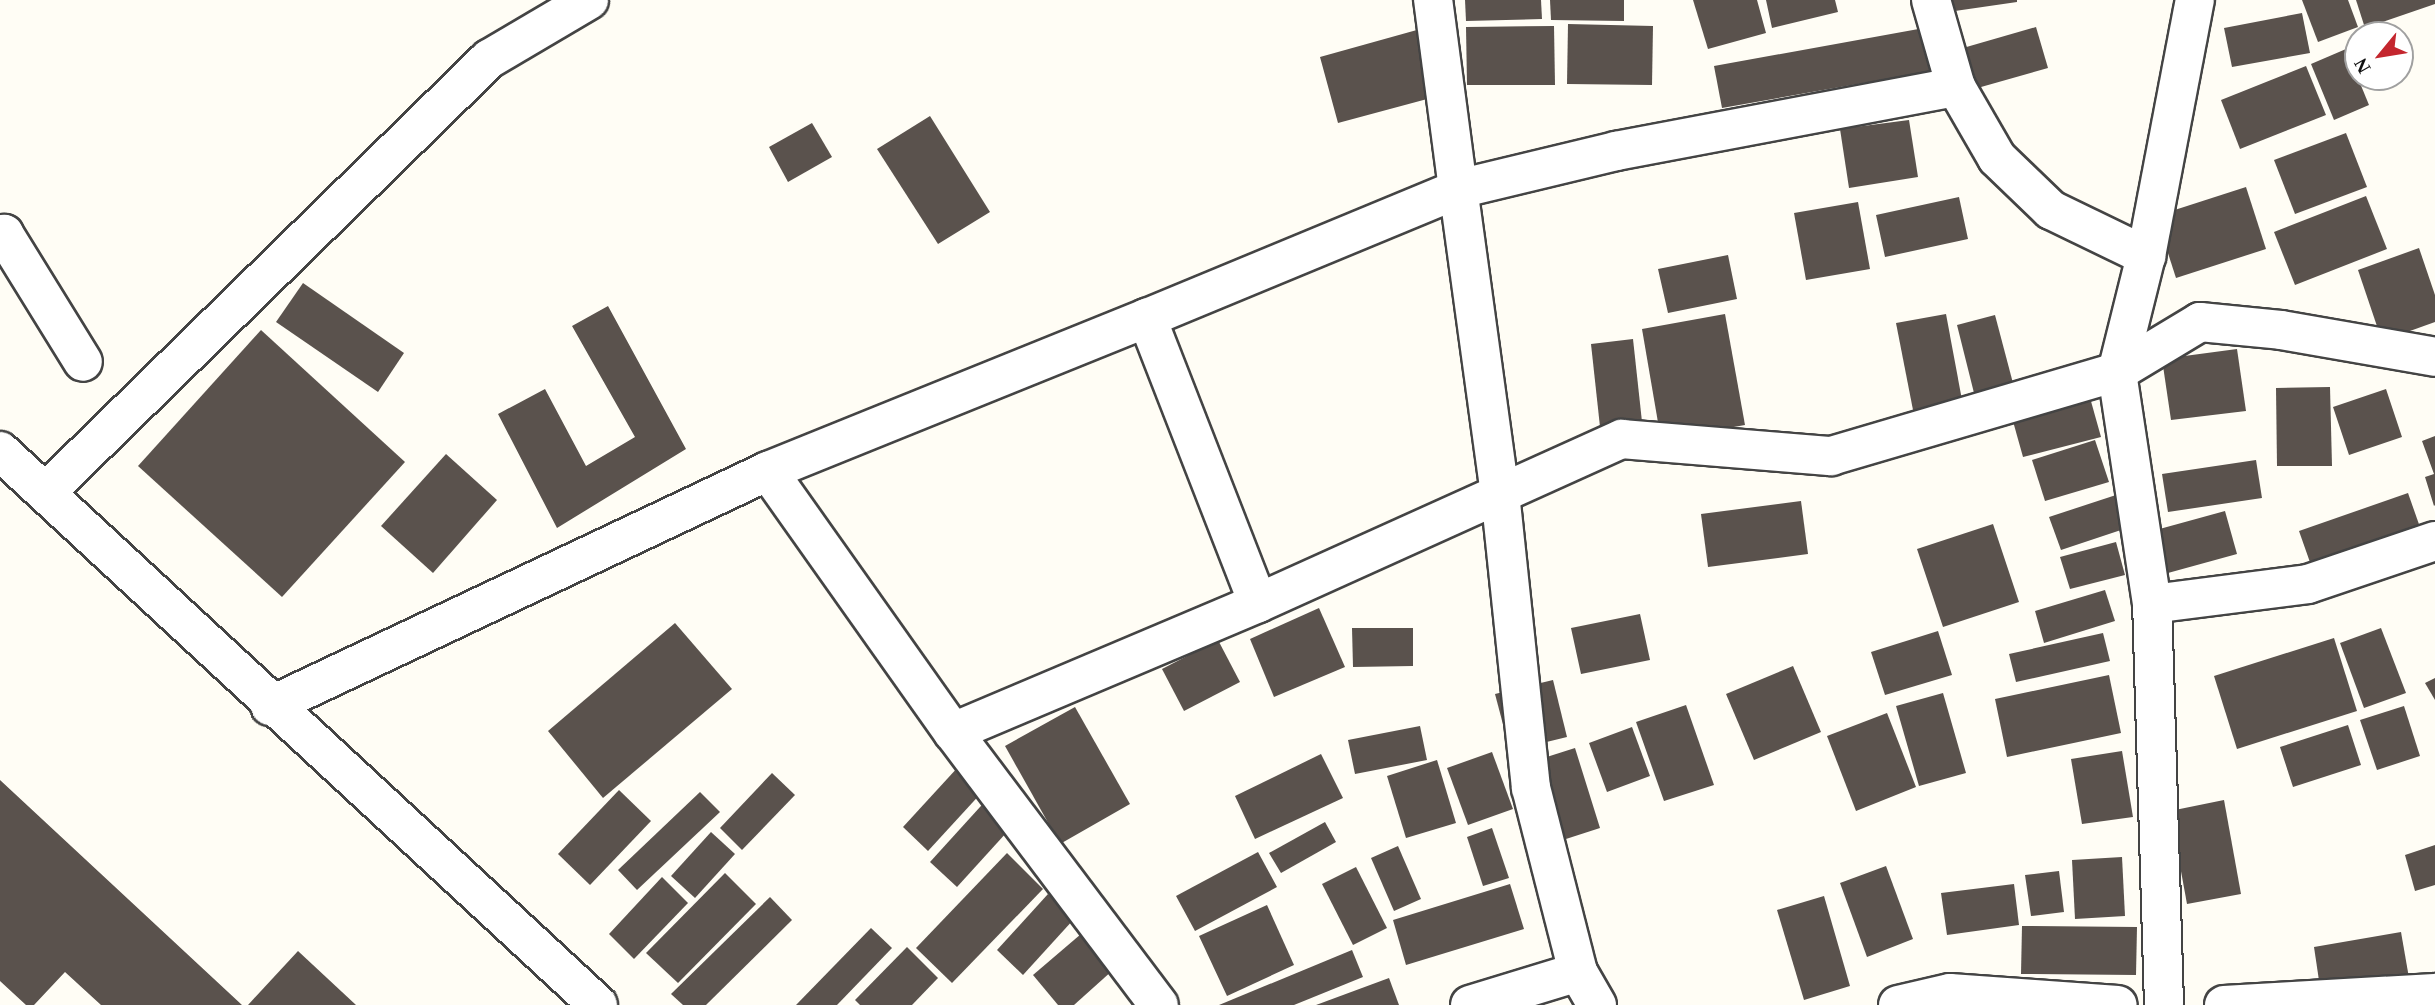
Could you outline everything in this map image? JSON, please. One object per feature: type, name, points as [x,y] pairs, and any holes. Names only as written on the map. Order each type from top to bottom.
[{"type":"street","points":[[45,493],[489,59],[589,0]]},
{"type":"street","points":[[1433,0],[1500,494],[1531,788],[1578,972],[1597,1005]]},
{"type":"street","points":[[1931,0],[1956,87],[1997,158],[2051,210],[2146,256]]},
{"type":"street","points":[[2164,1005],[2152,604],[2117,372],[2146,256],[2195,0]]},
{"type":"street","points":[[270,706],[768,471],[1458,189],[1616,151],[1956,87]]},
{"type":"street","points":[[0,238],[4,234],[83,362]]},
{"type":"street","points":[[1146,318],[1258,603]]},
{"type":"street","points":[[953,732],[1258,603],[1622,439],[1831,456],[2117,372],[2200,323],[2281,330],[2435,357]]},
{"type":"street","points":[[0,451],[270,706],[598,1005]]},
{"type":"street","points":[[768,471],[953,732],[1159,1005]]},
{"type":"street","points":[[2152,604],[2308,584],[2435,541]]},
{"type":"street","points":[[1470,1005],[1578,972]]},
{"type":"street","points":[[1898,1005],[1950,993],[2118,1005]]},
{"type":"street","points":[[2224,1005],[2435,993]]},
{"type":"building","points":[[1465,0],[1541,0],[1542,19],[1466,21]]},
{"type":"building","points":[[1550,0],[1624,0],[1624,21],[1551,20]]},
{"type":"building","points":[[1693,0],[1757,0],[1766,33],[1708,49]]},
{"type":"building","points":[[1766,0],[1835,0],[1838,12],[1772,28]]},
{"type":"building","points":[[1947,0],[2017,0],[2017,2],[1948,12]]},
{"type":"building","points":[[2302,0],[2348,0],[2356,21],[2344,21],[2344,32],[2318,42]]},
{"type":"building","points":[[2356,0],[2435,0],[2435,4],[2385,21],[2363,21]]},
{"type":"building","points":[[2302,13],[2310,53],[2232,67],[2224,28]]},
{"type":"building","points":[[1568,24],[1653,26],[1652,85],[1567,84]]},
{"type":"building","points":[[1554,26],[1555,85],[1467,85],[1466,27]]},
{"type":"building","points":[[2036,27],[2048,68],[1974,89],[1963,48]]},
{"type":"building","points":[[1424,28],[1442,95],[1338,123],[1320,57]]},
{"type":"building","points":[[1924,28],[1931,71],[1722,108],[1714,66]]},
{"type":"building","points":[[2344,50],[2344,91],[2363,91],[2369,105],[2334,120],[2311,64]]},
{"type":"building","points":[[2306,66],[2326,115],[2240,149],[2221,100]]},
{"type":"building","points":[[930,116],[990,212],[938,244],[877,149]]},
{"type":"building","points":[[1909,120],[1918,177],[1849,188],[1840,129]]},
{"type":"building","points":[[812,123],[832,157],[788,182],[769,147]]},
{"type":"building","points":[[2346,133],[2367,187],[2295,214],[2274,160]]},
{"type":"building","points":[[2246,187],[2266,249],[2176,278],[2156,216]]},
{"type":"building","points":[[2366,196],[2387,249],[2295,285],[2274,232]]},
{"type":"building","points":[[1959,197],[1968,239],[1885,257],[1876,215]]},
{"type":"building","points":[[1858,202],[1870,269],[1806,280],[1794,213]]},
{"type":"building","points":[[2419,248],[2435,295],[2435,322],[2382,341],[2358,270]]},
{"type":"building","points":[[1728,255],[1737,299],[1668,313],[1658,269]]},
{"type":"building","points":[[303,283],[404,353],[378,392],[276,322]]},
{"type":"building","points":[[608,306],[686,449],[557,528],[498,414],[545,389],[586,466],[635,437],[572,326]]},
{"type":"building","points":[[1725,314],[1745,425],[1661,440],[1642,329]]},
{"type":"building","points":[[1946,314],[1962,400],[1913,410],[1896,323]]},
{"type":"building","points":[[1995,315],[2014,387],[1975,397],[1957,325]]},
{"type":"building","points":[[261,330],[405,462],[282,597],[138,466]]},
{"type":"building","points":[[1633,339],[1643,431],[1601,436],[1591,344]]},
{"type":"building","points":[[2237,349],[2246,411],[2171,420],[2162,359]]},
{"type":"building","points":[[2087,387],[2101,437],[2023,457],[2009,407]]},
{"type":"building","points":[[2330,387],[2332,466],[2277,466],[2276,388]]},
{"type":"building","points":[[2386,389],[2402,437],[2349,455],[2333,407]]},
{"type":"building","points":[[2435,436],[2434,506],[2425,477],[2434,474],[2422,441]]},
{"type":"building","points":[[2095,440],[2109,482],[2045,501],[2032,460]]},
{"type":"building","points":[[446,454],[497,500],[433,573],[381,526]]},
{"type":"building","points":[[2256,460],[2262,498],[2168,512],[2162,474]]},
{"type":"building","points":[[2408,493],[2421,530],[2312,568],[2299,531]]},
{"type":"building","points":[[2116,495],[2127,528],[2061,550],[2049,517]]},
{"type":"building","points":[[1801,501],[1808,554],[1708,567],[1701,514]]},
{"type":"building","points":[[2225,511],[2237,554],[2157,576],[2145,533]]},
{"type":"building","points":[[1993,524],[2019,602],[1943,627],[1917,549]]},
{"type":"building","points":[[2116,542],[2125,575],[2070,589],[2060,557]]},
{"type":"building","points":[[2105,590],[2115,621],[2044,643],[2035,611]]},
{"type":"building","points":[[1319,608],[1345,667],[1274,697],[1250,639]]},
{"type":"building","points":[[1640,614],[1650,660],[1581,674],[1571,628]]},
{"type":"building","points":[[675,623],[732,689],[603,798],[548,731]]},
{"type":"building","points":[[1352,628],[1413,628],[1413,666],[1353,667]]},
{"type":"building","points":[[2381,628],[2406,693],[2364,708],[2340,643]]},
{"type":"building","points":[[1938,631],[1952,675],[1885,695],[1871,652]]},
{"type":"building","points":[[2103,633],[2110,661],[2016,682],[2009,654]]},
{"type":"building","points":[[2334,638],[2357,711],[2237,749],[2214,676]]},
{"type":"building","points":[[1218,640],[1240,682],[1184,711],[1162,669]]},
{"type":"building","points":[[1793,666],[1821,732],[1754,760],[1726,694]]},
{"type":"building","points":[[2109,675],[2121,733],[2007,757],[1995,699]]},
{"type":"building","points":[[2435,678],[2435,700],[2425,683]]},
{"type":"building","points":[[1553,680],[1567,737],[1510,751],[1495,694]]},
{"type":"building","points":[[1943,693],[1966,773],[1919,786],[1896,706]]},
{"type":"building","points":[[1686,705],[1714,785],[1664,801],[1636,722]]},
{"type":"building","points":[[2404,706],[2420,756],[2377,770],[2360,720]]},
{"type":"building","points":[[1075,707],[1130,804],[1060,844],[1005,746]]},
{"type":"building","points":[[1887,713],[1916,787],[1856,811],[1827,736]]},
{"type":"building","points":[[2348,725],[2361,765],[2293,787],[2280,747]]},
{"type":"building","points":[[1420,726],[1427,760],[1355,774],[1348,740]]},
{"type":"building","points":[[1632,727],[1650,776],[1607,792],[1589,743]]},
{"type":"building","points":[[1575,748],[1600,828],[1535,849],[1509,769]]},
{"type":"building","points":[[2122,751],[2133,817],[2082,824],[2071,759]]},
{"type":"building","points":[[1492,752],[1513,809],[1468,825],[1447,768]]},
{"type":"building","points":[[1321,754],[1343,798],[1255,839],[1235,796]]},
{"type":"building","points":[[1437,760],[1456,823],[1406,838],[1387,776]]},
{"type":"building","points":[[959,766],[984,790],[928,851],[903,827]]},
{"type":"building","points":[[772,773],[795,795],[742,850],[720,828]]},
{"type":"building","points":[[0,780],[242,1005],[101,1005],[65,972],[34,1005],[26,1005],[0,981]]},
{"type":"building","points":[[619,790],[651,821],[590,885],[558,854]]},
{"type":"building","points":[[700,792],[720,812],[637,890],[618,870]]},
{"type":"building","points":[[990,796],[1017,821],[957,887],[930,862]]},
{"type":"building","points":[[2224,800],[2241,894],[2187,904],[2170,811]]},
{"type":"building","points":[[1325,822],[1336,842],[1281,873],[1269,853]]},
{"type":"building","points":[[1492,828],[1509,878],[1483,886],[1467,837]]},
{"type":"building","points":[[711,832],[735,854],[695,898],[671,876]]},
{"type":"building","points":[[2435,845],[2435,885],[2415,891],[2405,855]]},
{"type":"building","points":[[1398,846],[1421,899],[1394,911],[1371,858]]},
{"type":"building","points":[[1258,852],[1277,887],[1195,931],[1176,896]]},
{"type":"building","points":[[1007,853],[1043,889],[952,983],[916,948]]},
{"type":"building","points":[[2122,857],[2125,916],[2075,919],[2072,860]]},
{"type":"building","points":[[1886,866],[1913,939],[1867,957],[1840,883]]},
{"type":"building","points":[[1356,867],[1387,928],[1353,945],[1322,884]]},
{"type":"building","points":[[2059,871],[2064,912],[2031,916],[2025,875]]},
{"type":"building","points":[[725,873],[756,904],[678,983],[646,953]]},
{"type":"building","points":[[662,877],[688,903],[634,959],[609,934]]},
{"type":"building","points":[[1510,884],[1524,929],[1406,965],[1393,920]]},
{"type":"building","points":[[2014,884],[2019,925],[1947,935],[1941,893]]},
{"type":"building","points":[[1048,894],[1074,919],[1023,975],[997,950]]},
{"type":"building","points":[[1824,896],[1850,986],[1804,1000],[1777,910]]},
{"type":"building","points":[[770,897],[792,920],[706,1005],[683,1005],[671,994]]},
{"type":"building","points":[[1267,905],[1294,965],[1227,996],[1199,936]]},
{"type":"building","points":[[2022,926],[2137,927],[2136,975],[2021,974]]},
{"type":"building","points":[[871,928],[892,948],[837,1005],[796,1005]]},
{"type":"building","points":[[2401,932],[2409,978],[2321,994],[2314,947]]},
{"type":"building","points":[[1081,934],[1113,970],[1074,1005],[1058,1005],[1033,975]]},
{"type":"building","points":[[907,947],[938,978],[912,1005],[860,1005],[855,1000]]},
{"type":"building","points":[[1352,950],[1363,977],[1294,1005],[1219,1005]]},
{"type":"building","points":[[298,951],[356,1005],[248,1005]]},
{"type":"building","points":[[1389,978],[1399,1005],[1316,1005]]}]
